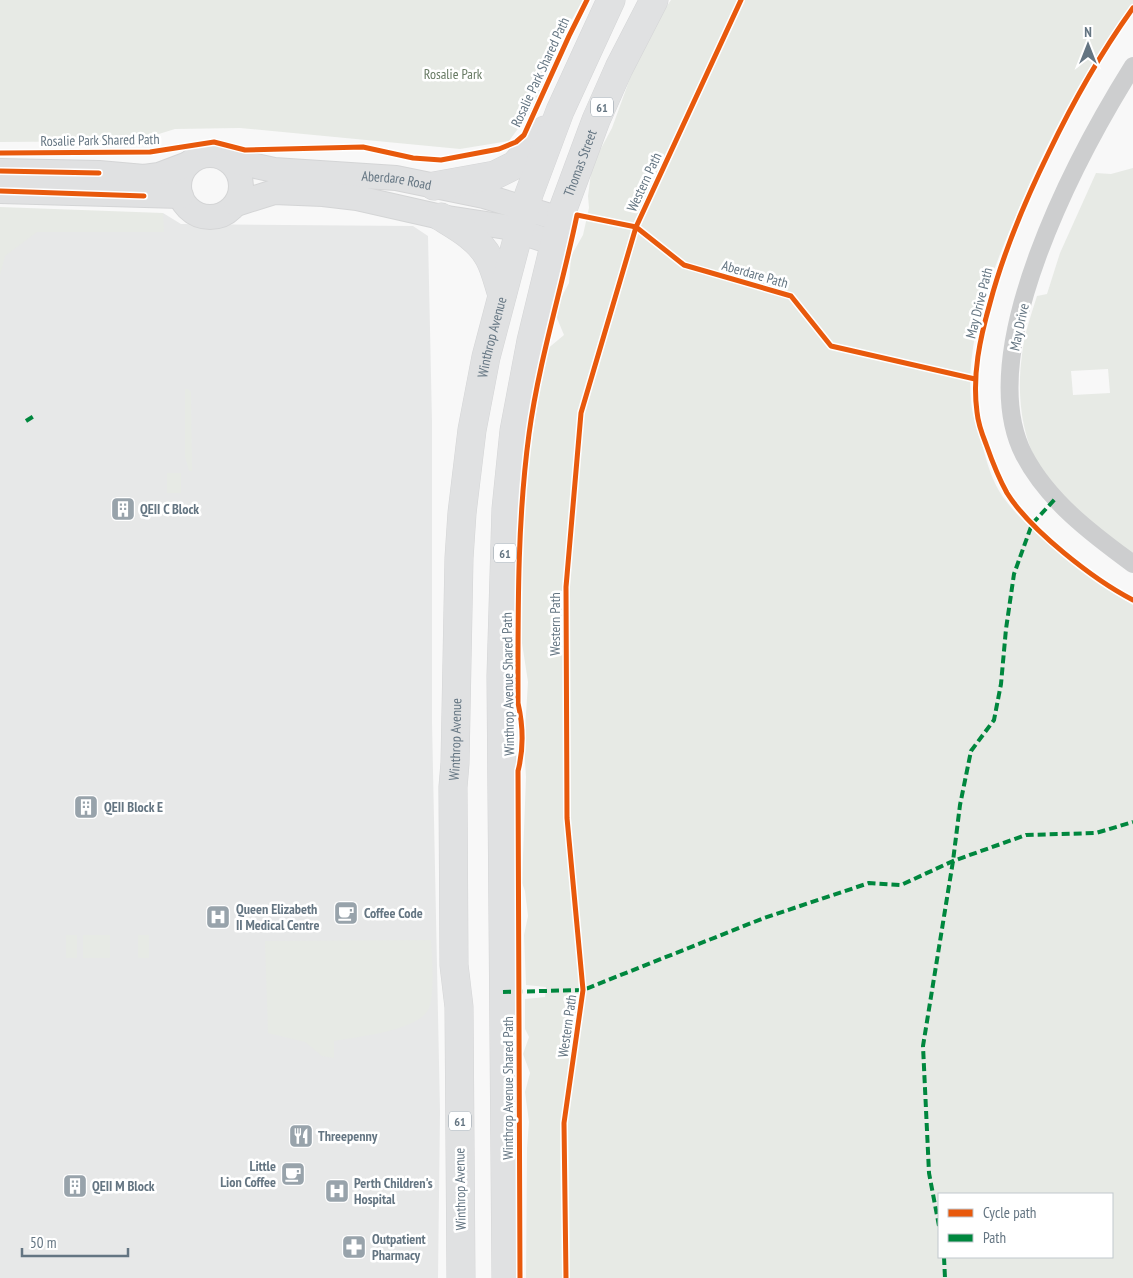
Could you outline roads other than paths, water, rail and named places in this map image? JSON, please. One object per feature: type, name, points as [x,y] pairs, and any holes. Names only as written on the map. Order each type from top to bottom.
[{"type":"main road","name":"61","points":[[522,220],[529,194],[560,111],[611,0]]},
{"type":"main road","name":"Thomas Street","points":[[557,231],[596,120],[619,68],[654,0]]},
{"type":"main road","points":[[434,186],[495,175],[515,165],[560,111]]},
{"type":"main road","points":[[0,171],[99,173],[144,177],[159,175],[188,164],[203,155],[212,154],[228,160],[236,167],[242,185],[236,204],[223,214],[213,217],[203,216],[187,208],[181,196],[180,179],[188,164]]},
{"type":"main road","name":"Aberdare Road","points":[[228,160],[274,170],[396,178],[484,196],[522,220],[557,231]]},
{"type":"main road","points":[[0,191],[181,196]]},
{"type":"main road","name":"Aberdare Road","points":[[236,204],[274,192],[296,191],[357,198],[441,217],[506,227],[522,220]]},
{"type":"main road","points":[[441,217],[468,234],[483,248],[490,260],[502,295]]},
{"type":"main road","name":"Winthrop Avenue","points":[[461,1278],[459,1007],[454,965],[453,804],[459,558],[462,513],[472,430],[486,357],[522,220]]},
{"type":"main road","name":"61","points":[[506,1278],[501,676],[506,508],[516,422],[531,341],[557,231]]},
{"type":"street","name":"May Drive","points":[[1133,66],[1091,137],[1041,246],[1027,288],[1013,344],[1010,383],[1016,436],[1038,478],[1094,536],[1133,564]]},
{"type":"place","name":"QEII C Block","points":[[123,509]]},
{"type":"place","name":"QEII Block E","points":[[86,807]]},
{"type":"place","name":"Coffee Code","points":[[346,913]]},
{"type":"place","name":"Queen Elizabeth II Medical Centre","points":[[218,917]]},
{"type":"place","name":"Threepenny","points":[[301,1136]]},
{"type":"place","name":"Little Lion Coffee","points":[[293,1174]]},
{"type":"place","name":"QEII M Block","points":[[75,1186]]},
{"type":"place","name":"Perth Children's Hospital","points":[[337,1191]]},
{"type":"place","name":"Outpatient Pharmacy","points":[[354,1247]]},
{"type":"park label","name":"Rosalie Park","points":[[453,74]]}]
